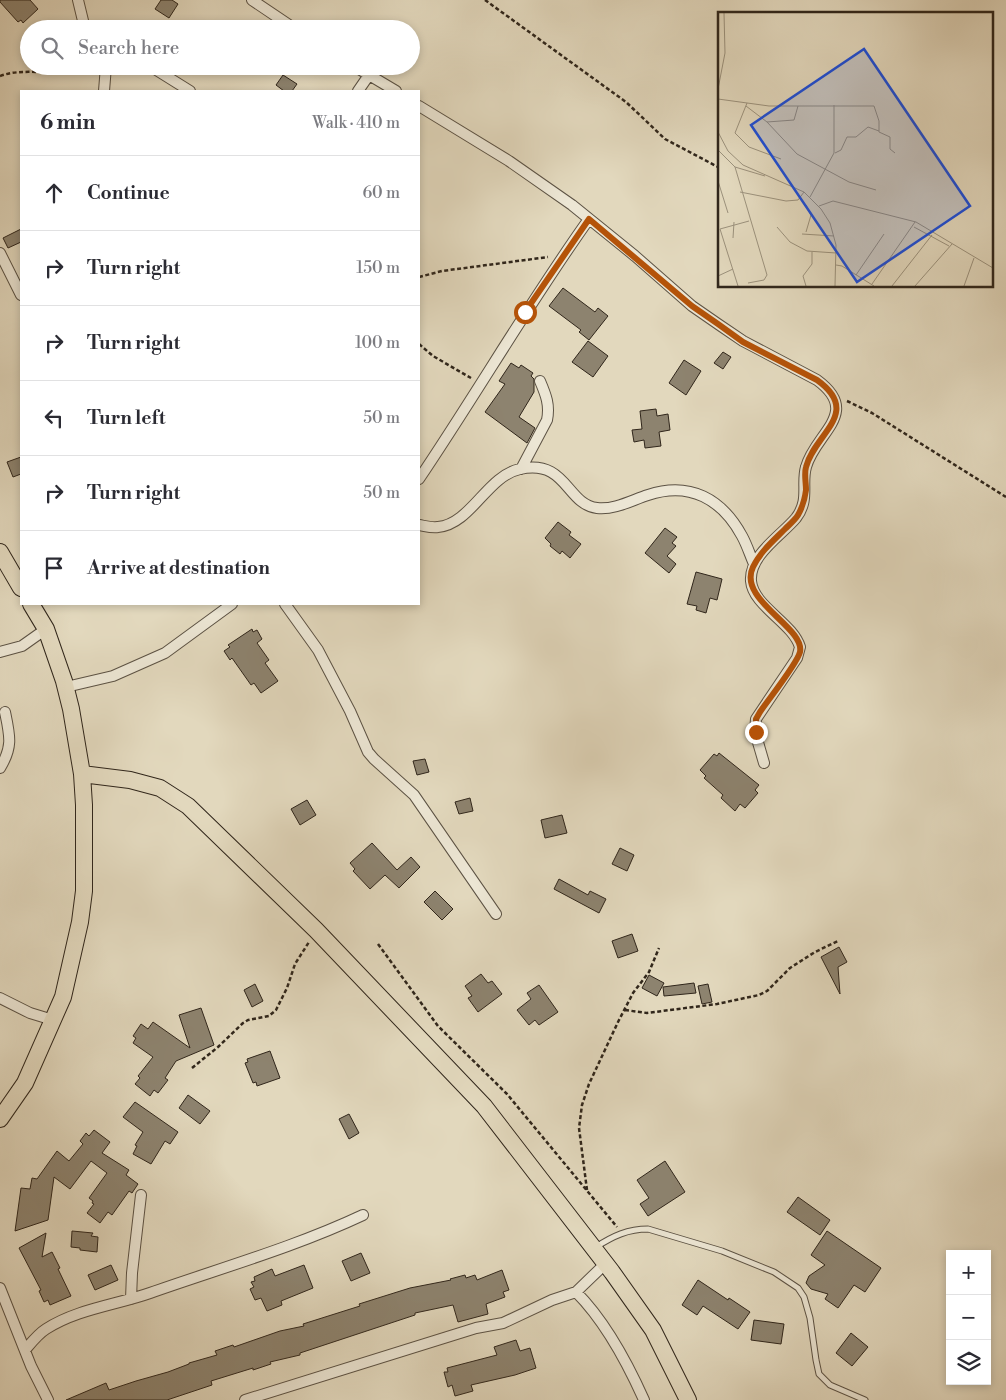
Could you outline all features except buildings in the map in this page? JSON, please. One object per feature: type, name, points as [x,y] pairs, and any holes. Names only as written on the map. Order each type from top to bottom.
[{"type":"main road","points":[[0,552],[20,586]]},
{"type":"main road","points":[[0,1120],[25,1083],[63,997],[80,922],[84,891],[82,774],[71,709],[66,687],[46,629],[32,605]]},
{"type":"main road","points":[[82,774],[130,780],[160,788],[188,806],[316,930],[484,1106],[594,1248],[653,1330],[688,1400]]},
{"type":"street","points":[[78,0],[83,20]]},
{"type":"street","points":[[252,0],[282,20]]},
{"type":"street","points":[[104,90],[105,75]]},
{"type":"street","points":[[164,75],[188,90]]},
{"type":"street","points":[[359,90],[369,76],[394,90]]},
{"type":"street","points":[[420,107],[509,161],[589,219],[692,306],[743,342],[817,380],[826,386],[834,396],[836,408],[834,419],[809,458],[805,468],[806,489],[802,507],[797,517],[772,542],[754,564],[752,570],[751,582],[754,591],[790,631],[800,647],[798,658],[756,719],[756,732],[764,763]]},
{"type":"street","points":[[420,477],[525,312],[589,219]]},
{"type":"street","points":[[0,253],[20,293]]},
{"type":"street","points":[[521,469],[547,420],[549,411],[548,398],[540,381]]},
{"type":"street","points":[[420,525],[437,527],[459,518],[492,486],[510,473],[521,469],[536,468],[560,477],[574,495],[585,504],[596,508],[612,507],[666,490],[684,490],[704,496],[726,512],[736,525],[754,564]]},
{"type":"street","points":[[66,687],[113,676],[165,652],[231,605]]},
{"type":"street","points":[[286,605],[318,650],[350,711],[368,752],[374,760],[414,795],[496,914]]},
{"type":"street","points":[[0,652],[22,646],[46,629]]},
{"type":"street","points":[[0,768],[7,757],[10,747],[5,712]]},
{"type":"street","points":[[0,998],[30,1013],[53,1020]]},
{"type":"street","points":[[131,1299],[141,1195]]},
{"type":"street","points":[[25,1350],[45,1330],[61,1321],[310,1239],[363,1215]]},
{"type":"street","points":[[246,1400],[476,1328],[503,1323],[552,1300],[576,1292],[605,1264]]},
{"type":"street","points":[[0,1288],[48,1400]]},
{"type":"street","points":[[576,1292],[590,1306],[604,1327],[633,1376],[644,1400]]},
{"type":"lane","points":[[594,1248],[615,1235],[636,1229],[648,1229],[700,1243],[774,1272],[798,1288],[804,1297],[810,1318],[820,1374],[830,1385],[865,1400]]},
{"type":"path","points":[[485,0],[626,102],[665,139],[718,166]]},
{"type":"path","points":[[0,76],[20,72]]},
{"type":"path","points":[[420,277],[442,271],[564,255]]},
{"type":"path","points":[[420,345],[433,356],[481,384]]},
{"type":"path","points":[[834,396],[872,414],[1006,497]]},
{"type":"path","points":[[192,1068],[243,1023],[248,1020],[269,1016],[276,1010],[287,988],[294,964],[316,930]]},
{"type":"path","points":[[625,1010],[647,1012],[717,1004],[759,995],[767,992],[790,968],[815,952],[838,941]]},
{"type":"path","points":[[378,944],[438,1026],[507,1094],[622,1233]]},
{"type":"path","points":[[587,1190],[579,1128],[582,1105],[589,1084],[625,1010],[649,972],[659,948]]},
{"type":"route","points":[[525,312],[589,219],[692,306],[743,342],[817,380],[826,386],[834,396],[836,408],[834,419],[809,458],[805,468],[806,489],[802,507],[797,517],[772,542],[754,564],[752,570],[751,582],[754,591],[790,631],[799,644],[800,650],[798,658],[756,719],[756,732]]}]
